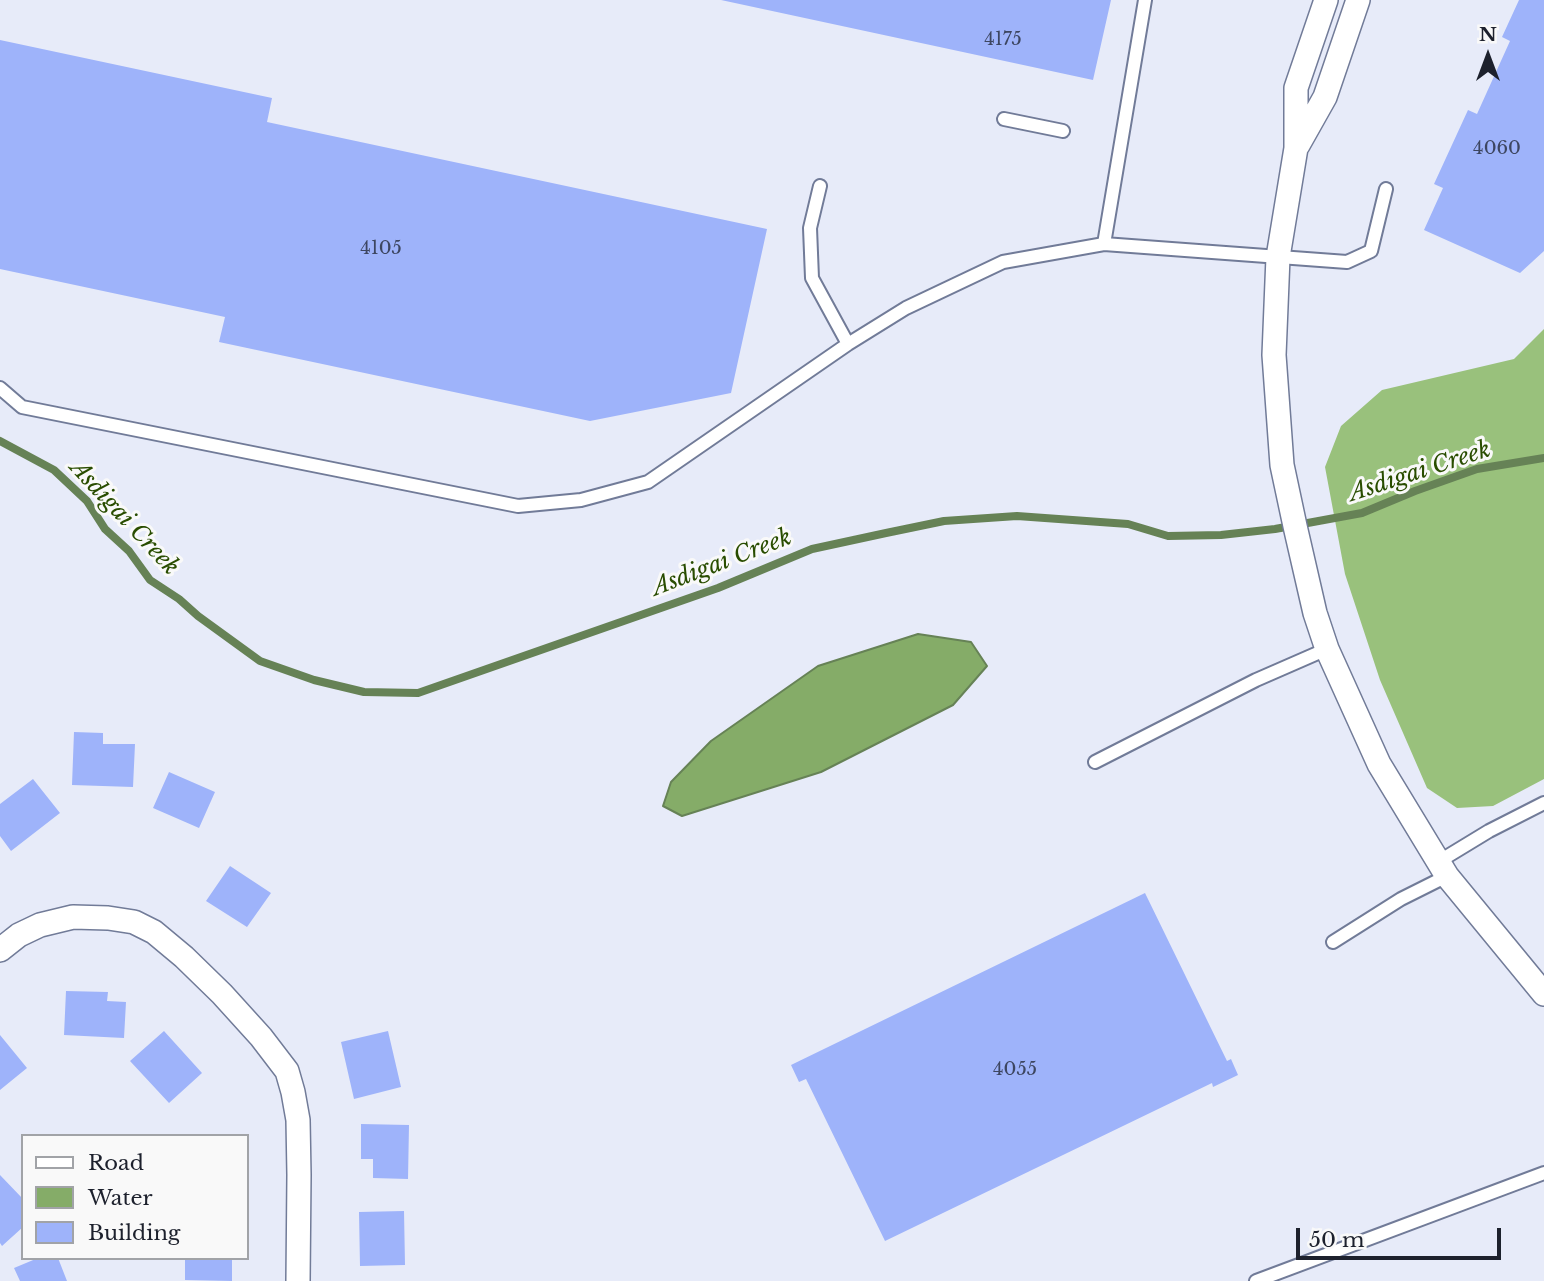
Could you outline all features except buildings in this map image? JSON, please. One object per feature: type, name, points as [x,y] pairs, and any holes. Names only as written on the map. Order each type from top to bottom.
[{"type":"street","points":[[1326,0],[1296,88],[1296,148],[1278,257],[1274,355],[1282,465],[1315,613],[1327,649],[1379,764],[1443,869],[1544,993]]},
{"type":"street","points":[[1296,148],[1325,97],[1358,0]]},
{"type":"street","points":[[0,950],[19,935],[40,925],[73,917],[134,922],[154,932],[184,957],[261,1037],[287,1071],[298,1120],[298,1281]]},
{"type":"lane","points":[[1104,244],[1145,0]]},
{"type":"lane","points":[[1004,119],[1063,131]]},
{"type":"lane","points":[[820,186],[810,228],[812,278],[848,344]]},
{"type":"lane","points":[[0,388],[22,407],[518,506],[581,500],[648,482],[906,307],[1003,262],[1104,244],[1347,262],[1371,251],[1386,188]]},
{"type":"lane","points":[[1095,762],[1256,680],[1327,649]]},
{"type":"lane","points":[[1333,942],[1401,899],[1489,831],[1544,803]]},
{"type":"lane","points":[[1256,1281],[1544,1173]]},
{"type":"shaded area","points":[[1544,329],[1544,779],[1493,806],[1457,808],[1427,788],[1380,680],[1345,574],[1325,467],[1341,426],[1382,390],[1514,359]]},
{"type":"water","points":[[918,634],[971,642],[987,666],[953,705],[821,772],[682,816],[663,806],[671,782],[711,741],[818,666]]},
{"type":"waterway","name":"Asdigai Creek","points":[[0,441],[54,470],[87,501],[105,529],[129,551],[150,580],[260,661],[314,680],[364,692],[418,693],[718,588],[812,549],[886,533],[944,521],[1017,516],[1128,524],[1168,536],[1221,535],[1275,529],[1362,513],[1477,469],[1544,458]]}]
